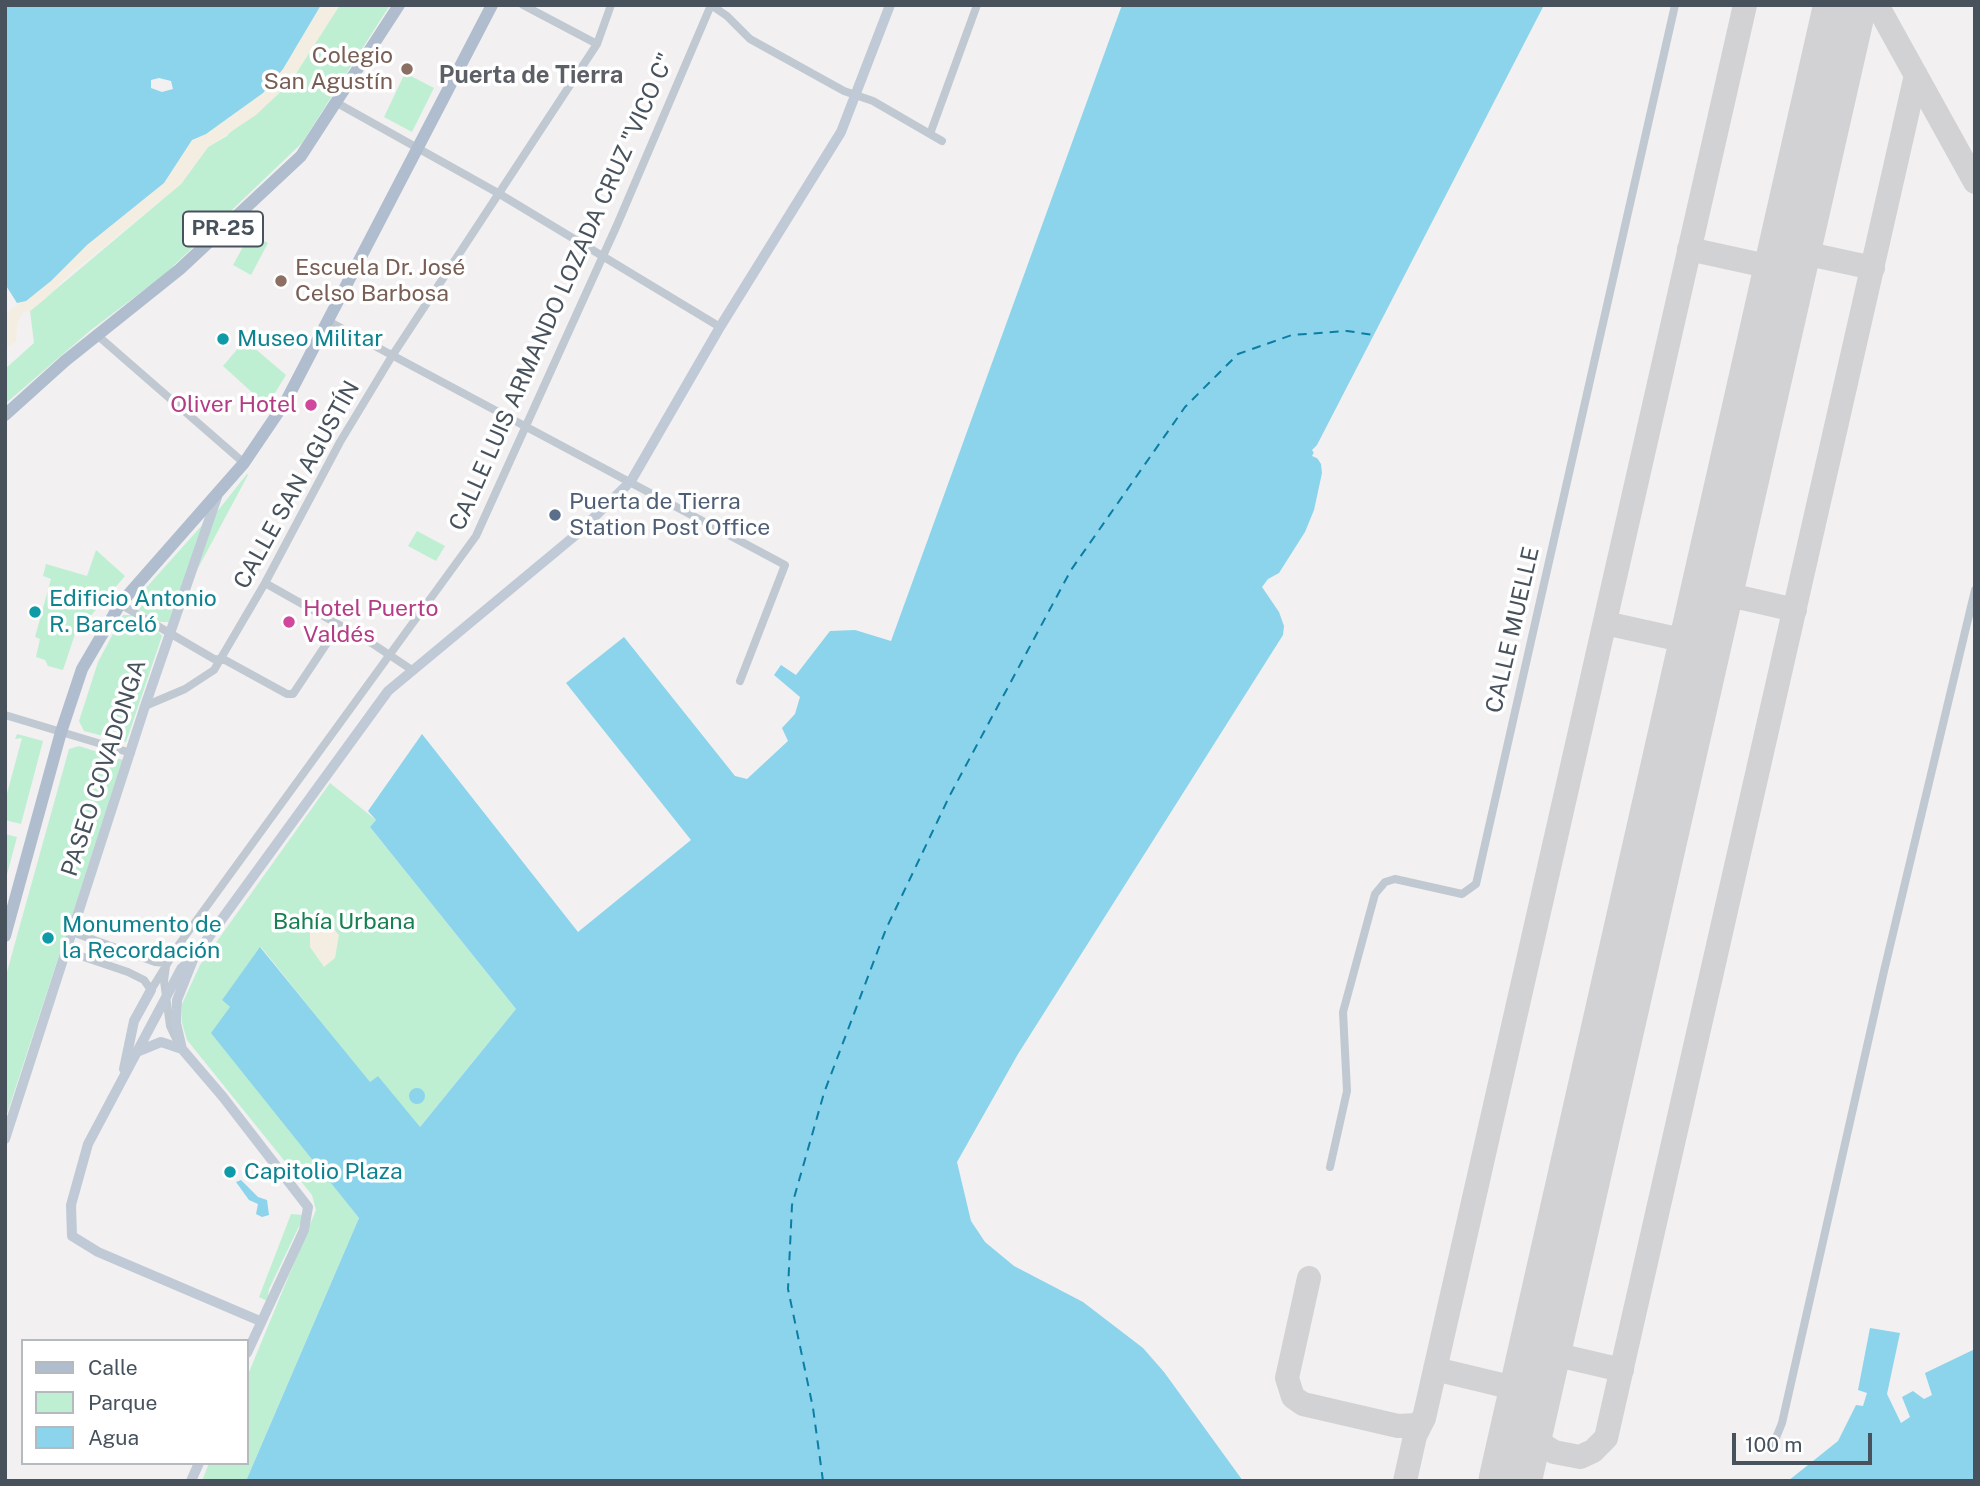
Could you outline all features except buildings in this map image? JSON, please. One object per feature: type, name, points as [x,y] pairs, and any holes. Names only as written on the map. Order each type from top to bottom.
[{"type":"main road","name":"PR-25","points":[[5,415],[97,335],[180,269],[300,156],[399,5]]},
{"type":"main road","points":[[5,936],[61,732],[82,669],[120,604],[244,463],[286,401],[492,5]]},
{"type":"main road","points":[[260,1321],[98,1252],[72,1236],[71,1205],[80,1167],[121,1082],[181,969],[195,956],[351,738],[388,691],[577,534],[631,481],[720,327],[824,162],[857,96],[890,5]]},
{"type":"main road","name":"PASEO COVADONGA","points":[[5,1139],[145,706],[219,491]]},
{"type":"main road","points":[[181,1049],[176,1023],[177,1000],[195,956]]},
{"type":"main road","points":[[121,1082],[134,1021],[151,990]]},
{"type":"main road","points":[[137,1052],[161,1042],[181,1049],[223,1097],[309,1207],[304,1230],[248,1351]]},
{"type":"main road","points":[[191,1481],[198,1465]]},
{"type":"street","points":[[523,5],[597,44]]},
{"type":"street","name":"CALLE SAN AGUSTÍN","points":[[145,706],[207,676],[220,659],[265,583],[340,442],[392,356],[597,44],[611,5]]},
{"type":"street","points":[[711,5],[727,16],[750,39],[857,96],[873,101],[942,141]]},
{"type":"street","name":"CALLE LUIS ARMANDO LOZADA CRUZ \"VICO C\"","points":[[151,990],[167,963],[388,653],[476,536],[603,257],[711,5]]},
{"type":"street","points":[[930,134],[977,5]]},
{"type":"street","name":"CALLE MUELLE","points":[[1330,1167],[1347,1091],[1343,1012],[1375,894],[1385,882],[1395,879],[1462,894],[1476,884],[1675,5]]},
{"type":"street","points":[[337,103],[498,193],[720,327]]},
{"type":"street","points":[[328,321],[785,565],[740,681]]},
{"type":"street","points":[[97,335],[244,463]]},
{"type":"street","points":[[265,583],[388,653],[412,670]]},
{"type":"street","points":[[1771,1450],[1782,1423],[1887,958],[1975,590]]},
{"type":"street","points":[[120,604],[214,659],[220,659],[287,694],[293,694],[339,625]]},
{"type":"street","points":[[5,715],[131,753]]},
{"type":"street","points":[[72,932],[147,959],[167,963],[166,996],[172,1035],[181,1049]]},
{"type":"street","points":[[66,951],[128,972],[144,981],[151,990]]},
{"type":"green space","points":[[340,5],[390,5],[302,143],[165,274],[91,330],[5,404],[5,369],[34,343],[30,311],[181,184],[208,147],[227,136]]},
{"type":"green space","points":[[405,73],[434,88],[412,132],[384,117]]},
{"type":"green space","points":[[250,234],[268,243],[251,275],[233,265]]},
{"type":"green space","points":[[245,340],[286,375],[267,406],[223,366]]},
{"type":"green space","points":[[248,475],[197,570],[216,513]]},
{"type":"green space","points":[[204,523],[169,622],[160,622],[138,609],[137,598]]},
{"type":"green space","points":[[417,531],[445,546],[436,561],[408,546]]},
{"type":"green space","points":[[96,550],[125,576],[75,634],[63,670],[48,666],[45,660],[36,657],[40,639],[35,637],[51,579],[43,576],[46,564],[87,576]]},
{"type":"green space","points":[[123,615],[132,615],[162,636],[126,742],[84,731],[79,721],[98,662]]},
{"type":"green space","points":[[17,734],[43,741],[21,824],[5,820],[5,801],[22,738],[15,739]]},
{"type":"green space","points":[[79,746],[123,760],[5,1120],[5,979],[69,749]]},
{"type":"green space","name":"Bahía Urbana","points":[[330,783],[376,820],[370,827],[516,1009],[419,1128],[378,1076],[370,1083],[261,947],[222,1000],[230,1007],[332,1183],[359,1218],[246,1481],[202,1481],[208,1465],[248,1465],[248,1375],[316,1210],[312,1195],[187,1040],[182,1023],[182,1004],[200,965]]},
{"type":"green space","points":[[5,834],[17,837],[5,882]]},
{"type":"green space","points":[[291,1214],[303,1215],[302,1220],[269,1289],[267,1301],[259,1297]]},
{"type":"sand","points":[[321,5],[340,5],[290,83],[256,115],[208,147],[181,184],[70,274],[45,299],[30,311],[23,312],[17,323],[16,342],[5,348],[5,314],[51,281],[87,245],[164,183],[192,140],[230,118],[296,48]]},
{"type":"sand","points":[[316,922],[332,927],[339,935],[335,958],[324,967],[310,947],[310,926]]},
{"type":"water","points":[[5,5],[321,5],[283,69],[263,93],[206,134],[192,140],[164,183],[87,245],[51,281],[26,301],[17,303],[5,284]],"holes":[[[159,78],[171,81],[173,89],[162,92],[151,88],[151,80]]]},
{"type":"water","points":[[1122,5],[1544,5],[1317,445],[1312,450],[1321,464],[1322,473],[1314,510],[1305,532],[1279,573],[1268,579],[1262,587],[1279,612],[1284,626],[1283,635],[1018,1054],[957,1162],[971,1221],[985,1242],[1014,1266],[1083,1302],[1143,1348],[1164,1372],[1243,1481],[246,1481],[359,1218],[211,1033],[230,1007],[222,1000],[260,947],[370,1082],[378,1076],[420,1127],[516,1009],[370,827],[376,820],[368,811],[422,734],[578,932],[691,840],[566,683],[624,637],[735,776],[747,779],[788,741],[782,728],[795,714],[800,697],[774,675],[781,665],[796,675],[830,631],[855,630],[891,641]]},
{"type":"water","points":[[414,1088],[420,1088],[425,1096],[423,1102],[414,1104],[409,1099],[409,1093]]},
{"type":"water","points":[[241,1180],[258,1197],[267,1200],[269,1215],[262,1217],[256,1214],[258,1204],[249,1200],[236,1182]]},
{"type":"water","points":[[1870,1328],[1900,1333],[1887,1394],[1901,1423],[1910,1417],[1902,1397],[1913,1391],[1924,1399],[1932,1395],[1925,1373],[1975,1349],[1975,1481],[1788,1481],[1838,1441],[1856,1405],[1863,1406],[1867,1393],[1858,1390]]},
{"type":"pier","points":[[1545,5],[1547,7],[1513,74],[1316,451],[1323,461],[1312,456]]},
{"type":"ferry route","points":[[823,1481],[813,1408],[788,1289],[792,1205],[824,1093],[886,929],[950,795],[1071,570],[1185,407],[1238,354],[1292,335],[1347,331],[1374,335]]},
{"type":"taxiway","points":[[1405,1481],[1415,1436],[1424,1418],[1745,5]]},
{"type":"taxiway","points":[[1877,5],[1975,182]]},
{"type":"taxiway","points":[[1524,1422],[1538,1442],[1554,1452],[1580,1457],[1593,1451],[1606,1438],[1916,75]]},
{"type":"taxiway","points":[[1689,249],[1785,270]]},
{"type":"taxiway","points":[[1790,250],[1873,268]]},
{"type":"taxiway","points":[[1712,591],[1795,610]]},
{"type":"taxiway","points":[[1605,623],[1700,644]]},
{"type":"taxiway","points":[[1309,1278],[1287,1378],[1293,1397],[1303,1404],[1398,1426],[1417,1425],[1424,1418]]},
{"type":"taxiway","points":[[1540,1351],[1622,1370]]},
{"type":"taxiway","points":[[1435,1369],[1531,1392]]},
{"type":"runway","points":[[1510,1481],[1845,5]]},
{"type":"place","name":"Colegio San Agustín","points":[[407,69]]},
{"type":"place","name":"Escuela Dr. José Celso Barbosa","points":[[281,281]]},
{"type":"place","name":"Museo Militar","points":[[223,339]]},
{"type":"place","name":"Oliver Hotel","points":[[311,405]]},
{"type":"place","name":"Puerta de Tierra Station Post Office","points":[[555,515]]},
{"type":"place","name":"Edificio Antonio R. Barceló","points":[[35,612]]},
{"type":"place","name":"Hotel Puerto Valdés","points":[[289,622]]},
{"type":"place","name":"Monumento de la Recordación","points":[[48,938]]},
{"type":"place","name":"Capitolio Plaza","points":[[230,1172]]},
{"type":"district","name":"Puerta de Tierra","points":[[531,76]]}]
